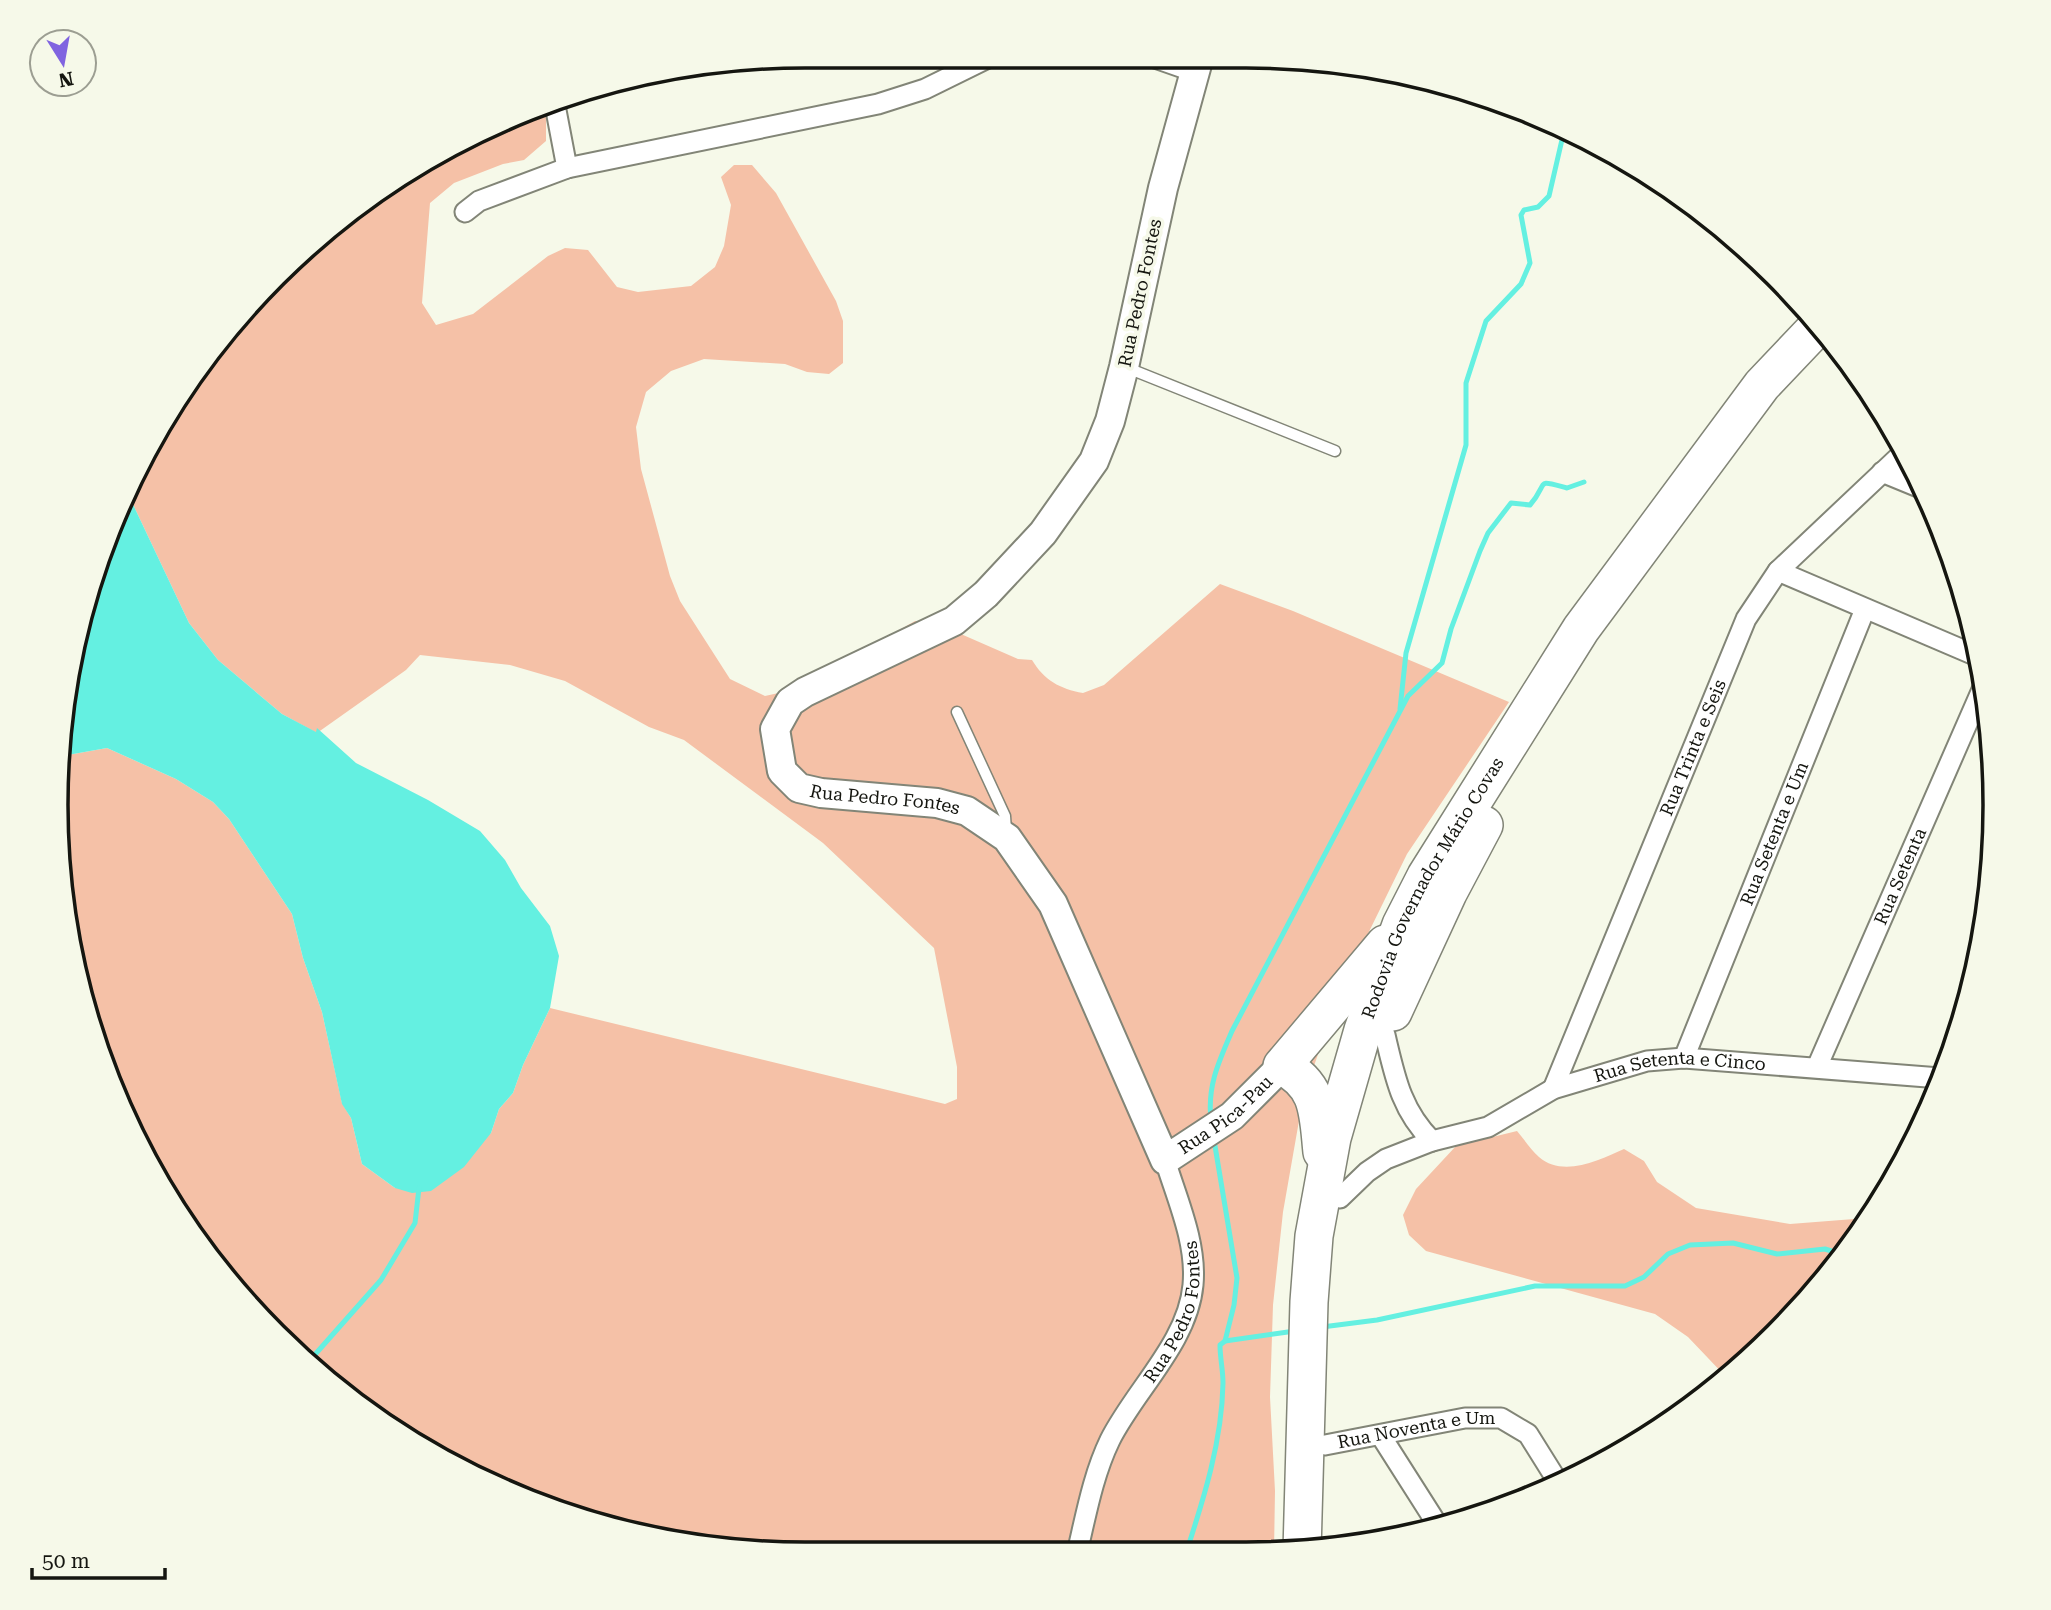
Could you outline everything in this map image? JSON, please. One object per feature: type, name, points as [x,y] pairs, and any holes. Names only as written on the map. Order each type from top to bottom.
[{"type":"highway","name":"Rodovia Governador Mário Covas","points":[[1325,1537],[1332,1138],[1363,1030],[1401,925],[1441,852],[1581,629],[1762,385],[1812,333]]},
{"type":"highway","name":"Rodovia Governador Mário Covas","points":[[1302,1539],[1309,1302],[1314,1236],[1400,994],[1488,818],[1592,651],[1681,521],[1776,403],[1826,350]]},
{"type":"highway","points":[[1332,1187],[1310,1088],[1299,1074],[1282,1066],[1401,925]]},
{"type":"street","points":[[465,212],[479,201],[567,168],[878,104],[925,89],[968,68]]},
{"type":"street","name":"Rua Pedro Fontes","points":[[1080,1542],[1098,1468],[1110,1441],[1176,1335],[1193,1288],[1190,1244],[1165,1160],[1053,904],[1007,838],[967,811],[937,803],[821,793],[799,788],[782,771],[775,729],[790,702],[804,692],[954,621],[986,594],[1043,533],[1094,461],[1110,421],[1163,188],[1196,68]]},
{"type":"street","points":[[556,111],[567,168]]},
{"type":"street","name":"Rua Trinta e Seis","points":[[1553,1088],[1746,619],[1778,571],[1896,459]]},
{"type":"street","points":[[1882,472],[1909,483]]},
{"type":"street","points":[[1778,571],[1967,652]]},
{"type":"street","name":"Rua Setenta e Um","points":[[1684,1058],[1865,609]]},
{"type":"street","name":"Rua Setenta","points":[[1817,1067],[1975,703]]},
{"type":"street","points":[[1385,1035],[1403,1100],[1413,1123],[1432,1141]]},
{"type":"street","name":"Rua Setenta e Cinco","points":[[1332,1187],[1367,1172],[1386,1159],[1432,1141],[1488,1127],[1553,1088],[1647,1060],[1684,1058],[1930,1078]]},
{"type":"street","name":"Rua Pica-Pau","points":[[1165,1160],[1232,1116],[1282,1066]]},
{"type":"street","name":"Rua Noventa e Um","points":[[1325,1445],[1465,1418],[1501,1418],[1528,1434],[1553,1474]]},
{"type":"street","points":[[1381,1436],[1433,1518]]},
{"type":"lane","points":[[1124,367],[1335,451]]},
{"type":"lane","points":[[957,712],[1005,816],[1007,838]]},
{"type":"shaded area","points":[[546,115],[546,141],[524,160],[503,164],[454,183],[430,203],[422,303],[436,325],[473,314],[548,256],[565,248],[588,250],[617,287],[638,292],[691,286],[715,267],[724,246],[731,205],[721,177],[734,165],[752,165],[776,193],[836,301],[843,321],[843,363],[829,374],[807,372],[785,364],[704,359],[671,371],[646,392],[636,427],[641,469],[670,576],[680,601],[730,679],[765,696],[783,692],[840,664],[915,621],[938,624],[1018,659],[1032,660],[1053,682],[1083,693],[1104,685],[1220,584],[1293,611],[1509,702],[1407,854],[1339,993],[1303,1098],[1283,1212],[1273,1305],[1270,1397],[1275,1491],[1274,1541],[805,1542],[757,1540],[661,1528],[568,1503],[479,1466],[396,1418],[356,1390],[319,1359],[251,1291],[220,1254],[167,1173],[124,1087],[93,996],[82,949],[70,853],[68,805],[70,755],[107,748],[176,779],[213,802],[229,819],[292,914],[303,958],[322,1012],[342,1103],[351,1118],[362,1164],[395,1188],[491,1133],[499,1109],[513,1093],[550,1008],[945,1104],[957,1099],[957,1067],[934,948],[823,843],[684,740],[649,727],[565,681],[510,665],[420,655],[406,670],[317,733],[282,714],[218,660],[189,623],[133,504],[167,437],[220,356],[284,284],[356,220],[437,167],[479,144]]},
{"type":"shaded area","points":[[1517,1131],[1539,1157],[1549,1163],[1570,1167],[1604,1158],[1624,1149],[1644,1161],[1657,1182],[1696,1208],[1790,1224],[1856,1219],[1800,1291],[1719,1370],[1688,1337],[1655,1314],[1426,1251],[1409,1235],[1403,1215],[1416,1189],[1456,1146]]},
{"type":"water","points":[[133,504],[189,623],[218,660],[282,714],[316,732],[317,728],[356,763],[428,800],[480,831],[505,860],[521,888],[550,926],[559,956],[550,1008],[513,1093],[499,1109],[491,1133],[464,1167],[431,1191],[412,1193],[395,1188],[362,1164],[351,1118],[342,1104],[322,1012],[303,958],[292,914],[229,819],[213,802],[176,779],[107,748],[70,755],[82,661],[93,614],[107,568]]},
{"type":"waterway","points":[[1400,709],[1406,653],[1466,445],[1466,383],[1486,321],[1521,284],[1530,263],[1521,215],[1524,210],[1538,207],[1549,196],[1562,139]]},
{"type":"waterway","points":[[1211,1120],[1212,1085],[1232,1031],[1408,696],[1442,663],[1451,629],[1488,533],[1511,503],[1530,505],[1543,484],[1567,488],[1584,482]]},
{"type":"waterway","points":[[1189,1542],[1216,1448],[1223,1383],[1220,1345],[1225,1341],[1234,1305],[1237,1278],[1214,1140]]},
{"type":"waterway","points":[[315,1355],[381,1280],[415,1223],[419,1188]]},
{"type":"waterway","points":[[1322,1327],[1377,1320],[1535,1286],[1625,1286],[1644,1277],[1668,1254],[1690,1245],[1733,1243],[1777,1254],[1825,1249],[1833,1251]]},
{"type":"waterway","points":[[1225,1341],[1295,1331]]}]
